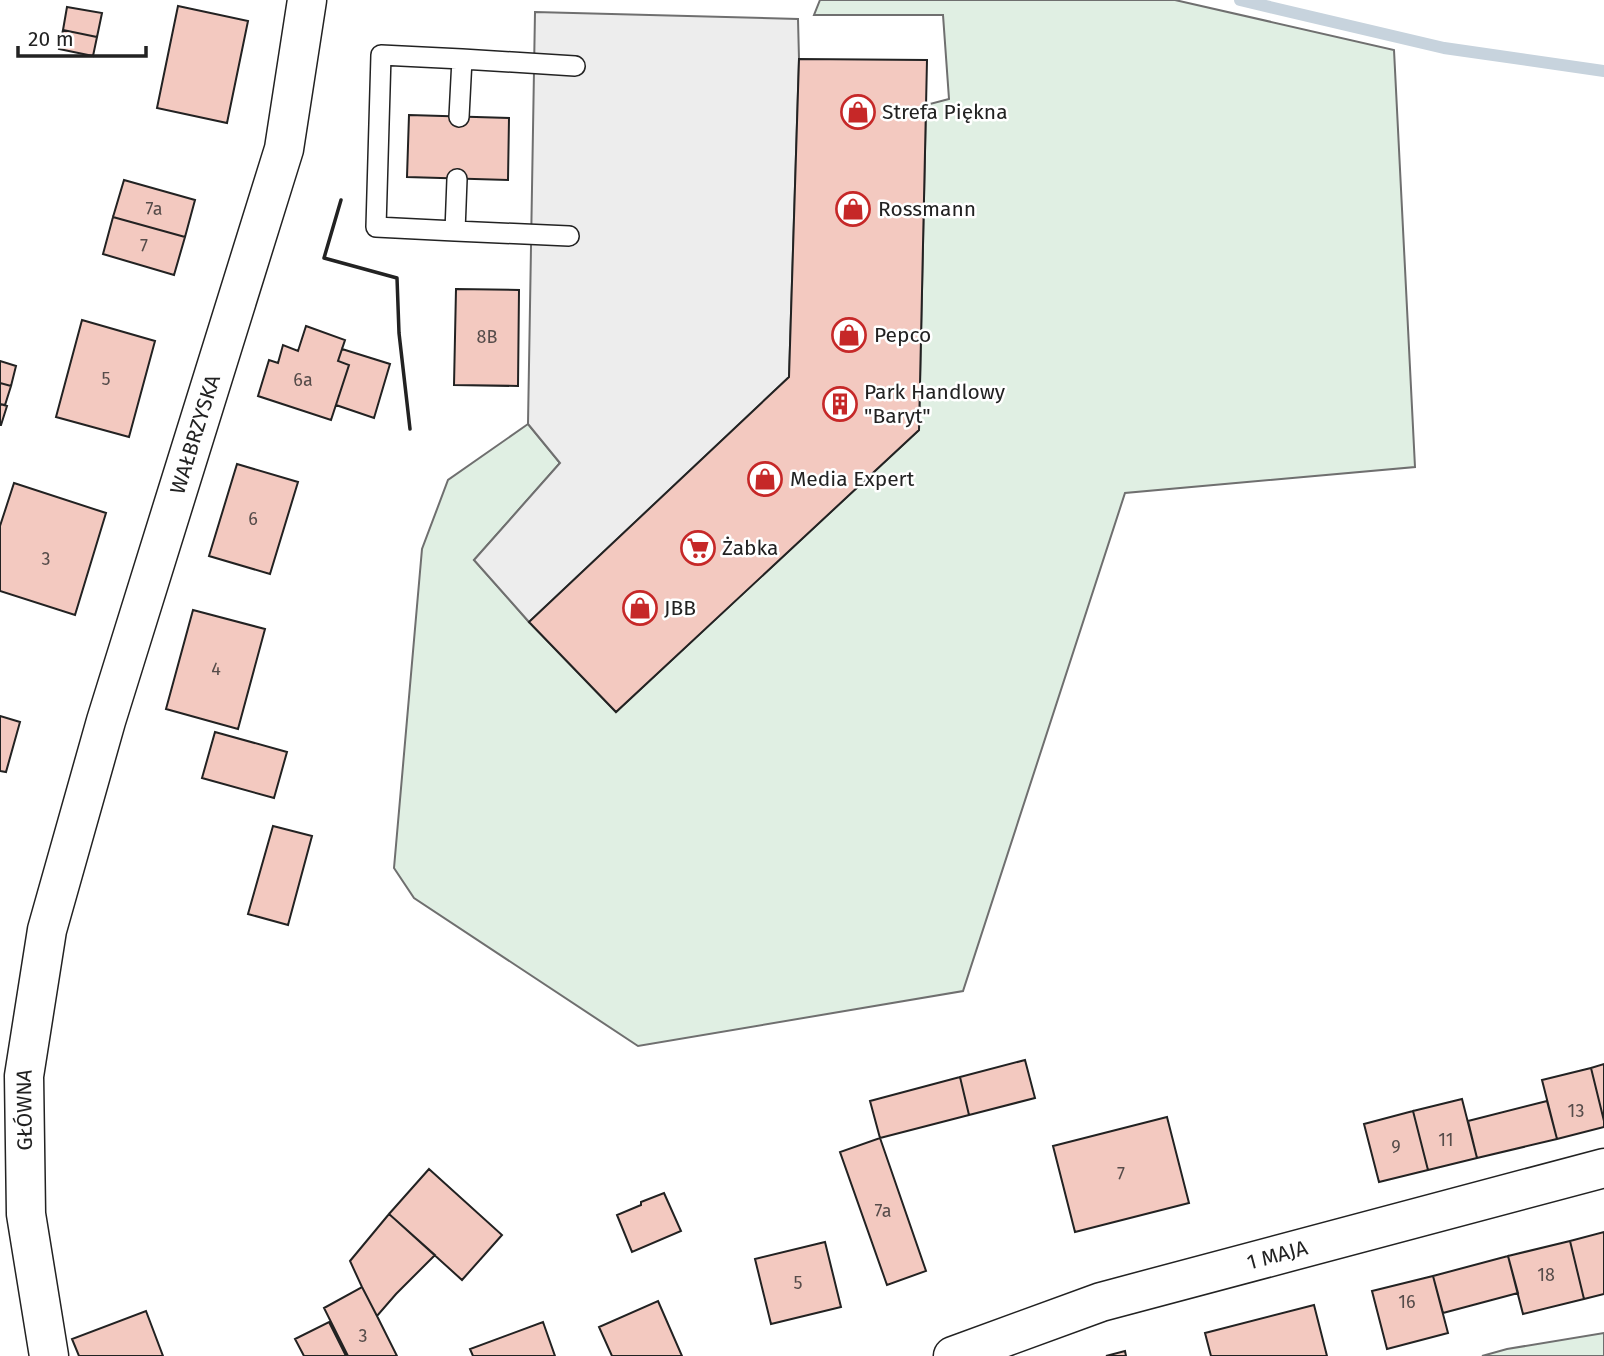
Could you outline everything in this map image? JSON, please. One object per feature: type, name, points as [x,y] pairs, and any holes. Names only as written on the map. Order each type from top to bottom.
[{"type":"main road","name":"WAŁBRZYSKA","points":[[65,864],[106,721],[284,149],[307,0]]},
{"type":"main road","name":"GŁÓWNA","points":[[49,1356],[26,1214],[24,1076],[47,930],[65,864]]},
{"type":"main road","name":"1 MAJA","points":[[953,1356],[1101,1302],[1604,1168]]},
{"type":"lane","points":[[569,236],[376,227],[380,55],[575,66]]},
{"type":"lane","points":[[459,117],[462,59]]},
{"type":"lane","points":[[455,232],[457,179]]},
{"type":"green space","points":[[820,0],[1175,0],[1394,50],[1415,467],[1125,493],[963,991],[638,1046],[414,898],[394,868],[422,549],[448,480],[528,424],[560,463],[474,560],[529,622],[616,712],[919,430],[926,105],[949,99],[943,15],[814,15]]},
{"type":"green space","points":[[1604,1333],[1604,1356],[1482,1356],[1507,1349]]},
{"type":"shaded area","points":[[535,12],[798,19],[799,59],[789,377],[529,622],[474,560],[560,463],[528,424]]},
{"type":"building","points":[[178,6],[248,21],[227,123],[157,108]]},
{"type":"building","points":[[67,7],[102,13],[97,37],[63,30]]},
{"type":"building","points":[[63,30],[97,37],[93,56],[59,49]]},
{"type":"building","name":"Park Handlowy \"Baryt\"","points":[[799,59],[927,60],[919,430],[616,712],[529,622],[789,377]]},
{"type":"building","points":[[409,115],[509,118],[508,180],[407,177]]},
{"type":"building","points":[[124,180],[195,200],[185,237],[113,217]]},
{"type":"building","points":[[113,217],[185,237],[174,275],[103,254]]},
{"type":"building","points":[[456,289],[519,290],[518,386],[454,385]]},
{"type":"building","points":[[82,320],[155,341],[129,437],[56,417]]},
{"type":"building","points":[[306,326],[345,340],[338,361],[349,365],[331,420],[258,396],[269,360],[278,363],[283,345],[298,351]]},
{"type":"building","points":[[342,349],[390,364],[374,418],[336,405],[349,365],[338,361]]},
{"type":"building","points":[[0,361],[16,366],[11,386],[0,383]]},
{"type":"building","points":[[0,383],[11,386],[5,405],[0,404]]},
{"type":"building","points":[[0,404],[7,406],[1,425],[0,425]]},
{"type":"building","points":[[237,464],[298,482],[270,574],[209,556]]},
{"type":"building","points":[[14,483],[106,513],[75,615],[0,591],[0,526]]},
{"type":"building","points":[[193,610],[265,629],[238,729],[166,709]]},
{"type":"building","points":[[0,716],[20,722],[6,772],[0,771]]},
{"type":"building","points":[[215,732],[287,752],[274,798],[202,778]]},
{"type":"building","points":[[273,826],[312,836],[288,925],[248,914]]},
{"type":"building","points":[[1025,1060],[1035,1098],[969,1115],[960,1077]]},
{"type":"building","points":[[1604,1064],[1604,1121],[1591,1068]]},
{"type":"building","points":[[1591,1068],[1604,1127],[1557,1139],[1542,1080]]},
{"type":"building","points":[[960,1077],[969,1115],[880,1138],[870,1101]]},
{"type":"building","points":[[1462,1099],[1477,1158],[1428,1170],[1413,1111]]},
{"type":"building","points":[[1547,1101],[1557,1139],[1477,1158],[1468,1121]]},
{"type":"building","points":[[1413,1111],[1428,1170],[1379,1182],[1364,1124]]},
{"type":"building","points":[[1167,1117],[1189,1203],[1075,1232],[1053,1146]]},
{"type":"building","points":[[880,1138],[926,1271],[887,1285],[840,1152]]},
{"type":"building","points":[[429,1169],[502,1235],[462,1280],[389,1214]]},
{"type":"building","points":[[664,1193],[681,1231],[632,1252],[617,1215]]},
{"type":"building","points":[[389,1214],[435,1255],[377,1316],[350,1261]]},
{"type":"building","points":[[1604,1232],[1604,1294],[1584,1299],[1570,1241]]},
{"type":"building","points":[[1570,1241],[1584,1299],[1523,1314],[1508,1256]]},
{"type":"building","points":[[825,1242],[841,1307],[771,1324],[755,1259]]},
{"type":"building","points":[[1508,1256],[1518,1293],[1443,1313],[1433,1276]]},
{"type":"building","points":[[1433,1276],[1448,1333],[1387,1349],[1372,1291]]},
{"type":"building","points":[[362,1287],[397,1356],[348,1356],[324,1308]]},
{"type":"building","points":[[658,1301],[682,1356],[612,1356],[599,1327]]},
{"type":"building","points":[[1314,1305],[1327,1356],[1211,1356],[1205,1333]]},
{"type":"building","points":[[146,1311],[163,1356],[79,1356],[72,1339]]},
{"type":"building","points":[[329,1322],[346,1356],[304,1356],[295,1339]]},
{"type":"building","points":[[543,1322],[555,1356],[473,1356],[470,1349]]},
{"type":"building","points":[[1125,1351],[1126,1356],[1106,1356]]},
{"type":"waterway","points":[[1240,0],[1444,48],[1604,71]]},
{"type":"wall","points":[[341,200],[324,258],[397,278],[399,333],[410,429]]},
{"type":"place","name":"Strefa Piękna","points":[[858,112]]},
{"type":"place","name":"Rossmann","points":[[853,209]]},
{"type":"place","name":"Pepco","points":[[849,335]]},
{"type":"place","name":"Park Handlowy \"Baryt\"","points":[[840,404]]},
{"type":"place","name":"Media Expert","points":[[765,479]]},
{"type":"place","name":"Żabka","points":[[698,548]]},
{"type":"place","name":"JBB","points":[[640,608]]}]
